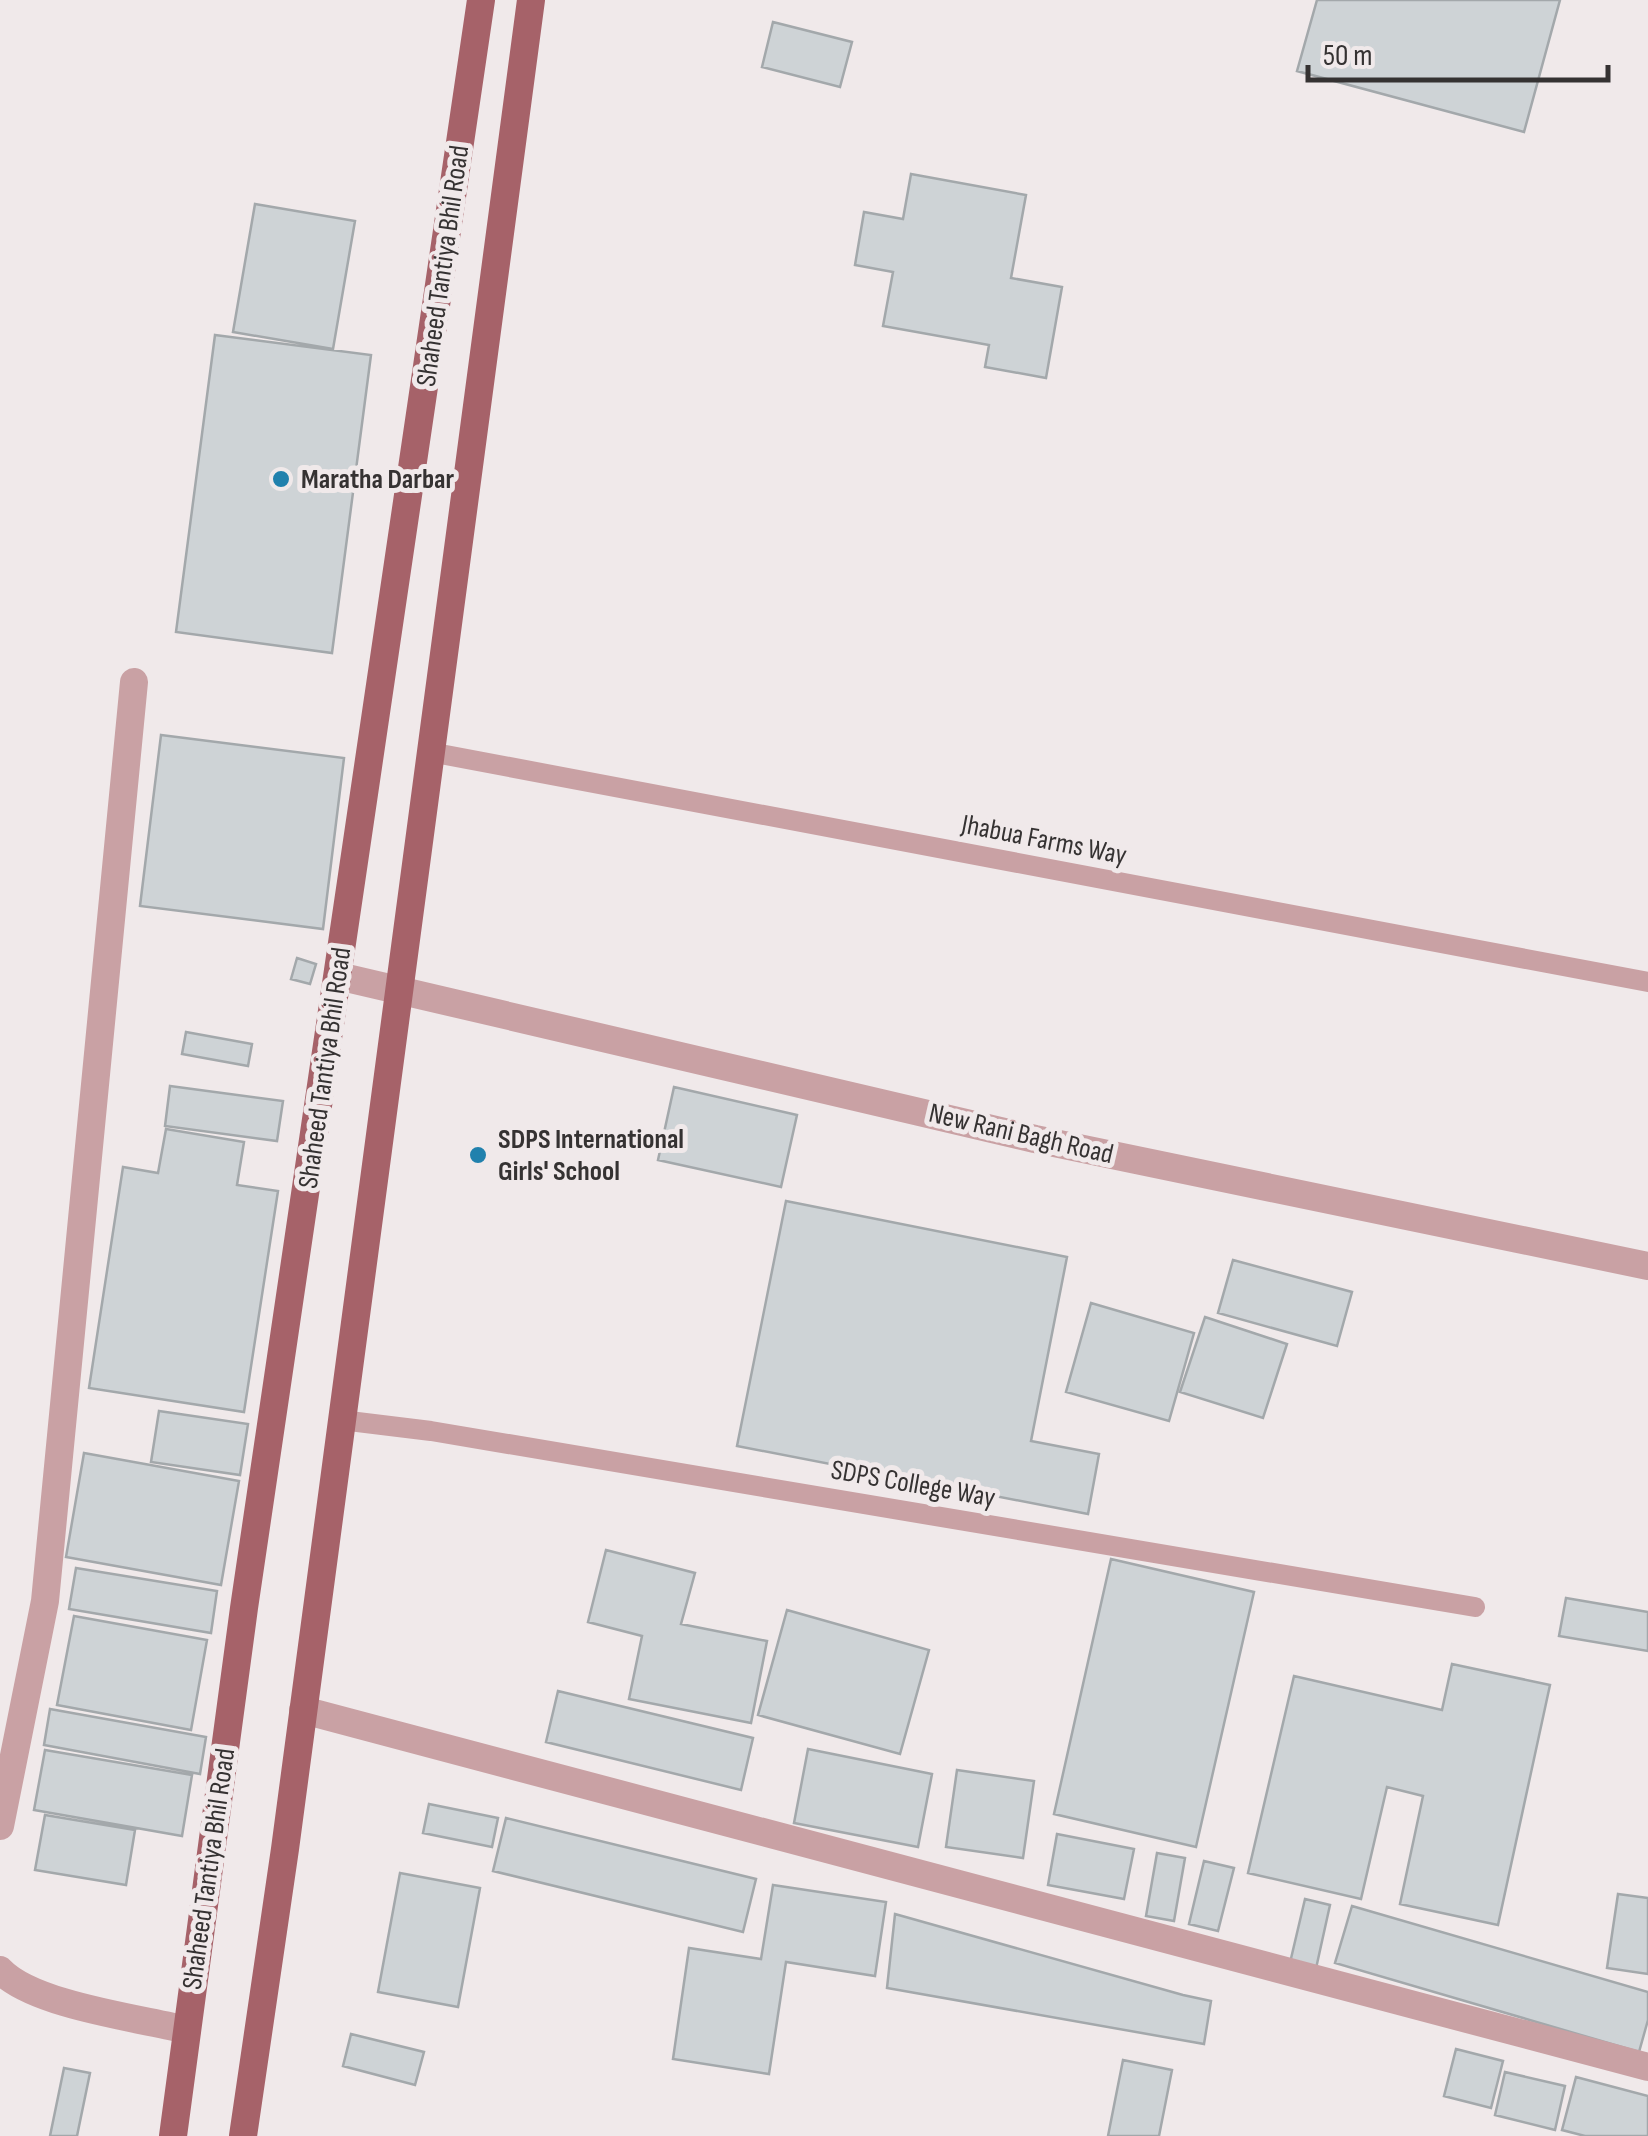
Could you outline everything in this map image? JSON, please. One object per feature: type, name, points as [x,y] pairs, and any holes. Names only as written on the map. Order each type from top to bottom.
[{"type":"main road","name":"Shaheed Tantiya Bhil Road","points":[[173,2136],[244,1608],[481,0]]},
{"type":"main road","name":"Shaheed Tantiya Bhil Road","points":[[243,2136],[531,0]]},
{"type":"street","points":[[0,1826],[44,1601],[134,682]]},
{"type":"street","name":"New Rani Bagh Road","points":[[338,976],[1035,1139],[1648,1266]]},
{"type":"street","points":[[303,1710],[1648,2067]]},
{"type":"street","points":[[0,1970],[11,1982],[36,1994],[187,2030]]},
{"type":"lane","name":"Jhabua Farms Way","points":[[430,752],[1648,982]]},
{"type":"lane","name":"SDPS College Way","points":[[341,1420],[451,1434],[1475,1607]]},
{"type":"building","points":[[1317,0],[1560,0],[1524,132],[1297,71]]},
{"type":"building","points":[[773,22],[852,42],[840,87],[762,67]]},
{"type":"building","points":[[911,174],[1026,195],[1011,278],[1062,287],[1046,378],[985,367],[989,345],[883,326],[893,272],[855,265],[864,212],[903,219]]},
{"type":"building","points":[[255,204],[355,221],[333,349],[233,332]]},
{"type":"building","points":[[215,335],[371,355],[332,653],[176,632]]},
{"type":"building","points":[[161,735],[344,758],[323,929],[140,906]]},
{"type":"building","points":[[297,958],[316,964],[310,984],[291,979]]},
{"type":"building","points":[[186,1032],[252,1044],[248,1066],[182,1054]]},
{"type":"building","points":[[170,1086],[283,1101],[277,1141],[165,1126]]},
{"type":"building","points":[[674,1087],[797,1115],[781,1187],[658,1160]]},
{"type":"building","points":[[166,1129],[244,1142],[237,1185],[278,1191],[244,1412],[89,1388],[123,1167],[158,1173]]},
{"type":"building","points":[[786,1201],[1067,1257],[1031,1441],[1099,1454],[1088,1514],[737,1446]]},
{"type":"building","points":[[1233,1260],[1352,1292],[1337,1346],[1218,1313]]},
{"type":"building","points":[[1091,1303],[1194,1333],[1169,1421],[1066,1392]]},
{"type":"building","points":[[1205,1317],[1287,1344],[1263,1418],[1180,1392]]},
{"type":"building","points":[[159,1411],[248,1424],[240,1475],[151,1462]]},
{"type":"building","points":[[84,1453],[239,1481],[221,1585],[66,1557]]},
{"type":"building","points":[[606,1550],[695,1573],[681,1624],[767,1641],[751,1723],[629,1699],[642,1636],[588,1622]]},
{"type":"building","points":[[1111,1559],[1254,1592],[1196,1847],[1054,1814]]},
{"type":"building","points":[[76,1568],[217,1591],[211,1633],[69,1609]]},
{"type":"building","points":[[1566,1598],[1648,1612],[1648,1651],[1559,1636]]},
{"type":"building","points":[[787,1610],[929,1650],[900,1754],[758,1715]]},
{"type":"building","points":[[74,1616],[207,1640],[191,1730],[57,1705]]},
{"type":"building","points":[[1452,1664],[1550,1685],[1498,1925],[1400,1904],[1423,1796],[1387,1787],[1361,1899],[1248,1873],[1294,1676],[1442,1710]]},
{"type":"building","points":[[558,1691],[753,1738],[741,1790],[546,1742]]},
{"type":"building","points":[[50,1709],[206,1737],[200,1774],[44,1745]]},
{"type":"building","points":[[808,1749],[932,1774],[918,1847],[794,1823]]},
{"type":"building","points":[[45,1750],[192,1775],[182,1836],[34,1810]]},
{"type":"building","points":[[957,1770],[1034,1781],[1023,1858],[946,1847]]},
{"type":"building","points":[[429,1804],[498,1818],[492,1847],[423,1833]]},
{"type":"building","points":[[45,1815],[135,1830],[126,1885],[35,1870]]},
{"type":"building","points":[[506,1818],[756,1879],[743,1932],[493,1871]]},
{"type":"building","points":[[1057,1834],[1134,1849],[1124,1899],[1048,1885]]},
{"type":"building","points":[[1157,1853],[1185,1858],[1174,1921],[1146,1916]]},
{"type":"building","points":[[1204,1861],[1234,1868],[1218,1931],[1189,1924]]},
{"type":"building","points":[[400,1873],[480,1888],[458,2007],[378,1992]]},
{"type":"building","points":[[773,1885],[886,1902],[875,1976],[786,1962],[769,2074],[673,2059],[689,1948],[761,1959]]},
{"type":"building","points":[[1618,1894],[1648,1898],[1648,1974],[1607,1968]]},
{"type":"building","points":[[1305,1899],[1330,1905],[1315,1973],[1289,1967]]},
{"type":"building","points":[[1352,1906],[1648,1992],[1648,2020],[1639,2052],[1335,1963]]},
{"type":"building","points":[[895,1914],[1211,2001],[1204,2044],[887,1988]]},
{"type":"building","points":[[351,2034],[424,2052],[415,2085],[343,2066]]},
{"type":"building","points":[[1456,2049],[1503,2061],[1491,2108],[1444,2096]]},
{"type":"building","points":[[1123,2060],[1172,2070],[1159,2136],[1108,2136]]},
{"type":"building","points":[[64,2068],[90,2073],[77,2136],[50,2136]]},
{"type":"building","points":[[1505,2072],[1565,2086],[1555,2130],[1495,2115]]},
{"type":"building","points":[[1576,2077],[1648,2096],[1648,2136],[1585,2136],[1562,2130]]},
{"type":"place","name":"Maratha Darbar","points":[[281,479]]},
{"type":"place","name":"SDPS International Girls' School","points":[[478,1155]]}]
